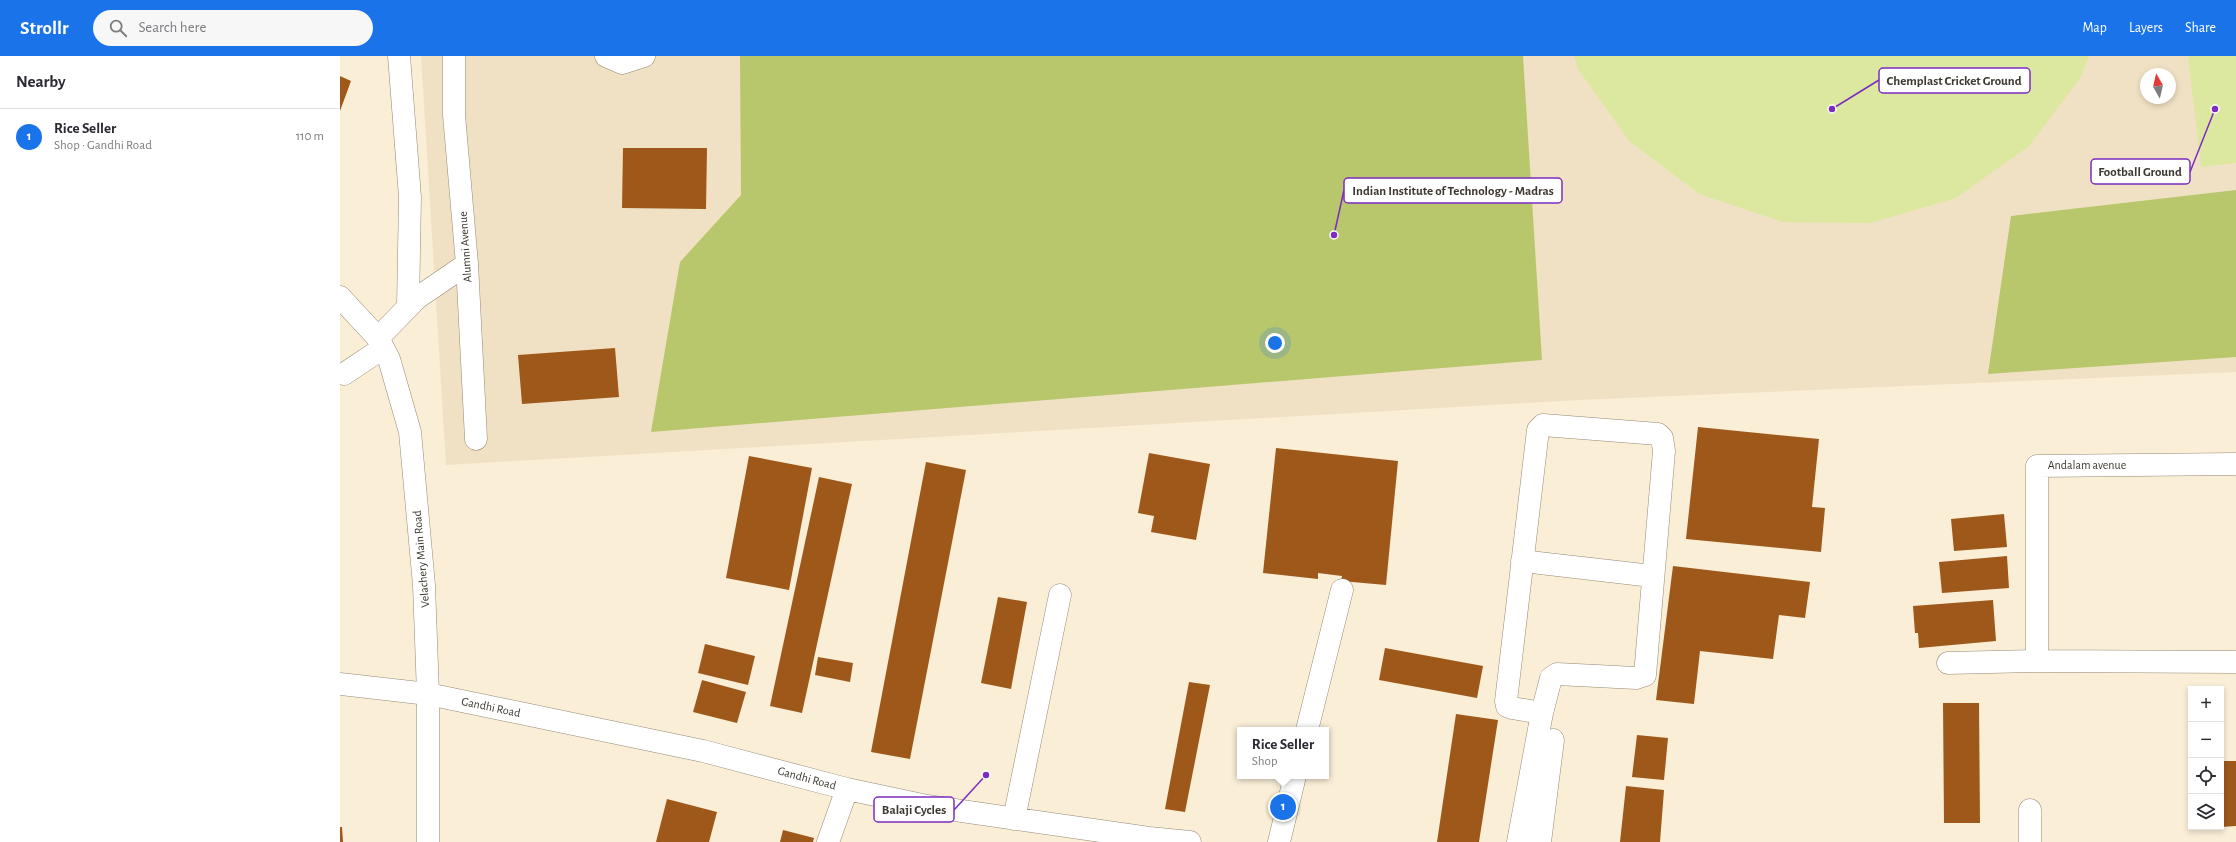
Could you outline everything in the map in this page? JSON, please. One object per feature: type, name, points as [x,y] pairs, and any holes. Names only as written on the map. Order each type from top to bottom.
[{"type":"street","points":[[399,56],[410,197],[408,306]]},
{"type":"street","name":"Alumni Avenue","points":[[454,56],[454,115],[467,264],[476,439]]},
{"type":"street","points":[[606,56],[622,63],[644,56]]},
{"type":"street","points":[[342,376],[380,343],[408,306],[467,264]]},
{"type":"street","name":"Velachery Main Road","points":[[340,297],[380,343],[389,359],[410,432],[424,585],[428,694],[428,842]]},
{"type":"street","points":[[1518,842],[1542,713],[1551,678],[1555,674],[1636,678],[1645,675],[1652,576],[1664,451],[1662,438],[1653,432],[1544,425],[1540,427],[1537,433],[1506,701],[1507,706],[1512,708],[1542,713]]},
{"type":"street","name":"Andalam avenue","points":[[2037,661],[2037,466],[2236,464]]},
{"type":"street","points":[[1522,561],[1652,576]]},
{"type":"street","points":[[1308,727],[1342,590]]},
{"type":"street","points":[[1014,819],[1060,595]]},
{"type":"street","points":[[1948,663],[2037,661],[2236,662]]},
{"type":"street","name":"Gandhi Road","points":[[340,684],[428,694],[703,751],[847,789],[928,806],[1149,840],[1190,842]]},
{"type":"street","points":[[1540,842],[1553,740]]},
{"type":"street","points":[[1278,842],[1294,779]]},
{"type":"street","points":[[828,842],[847,789]]},
{"type":"street","points":[[2030,810],[2030,842]]},
{"type":"shaded area","points":[[421,56],[2236,56],[2236,372],[1579,400],[446,465]]},
{"type":"green space","points":[[740,56],[1523,56],[1542,360],[651,432],[680,262],[741,195]]},
{"type":"green space","points":[[1574,56],[2089,56],[2081,77],[2028,147],[1956,198],[1871,223],[1783,222],[1699,194],[1629,141],[1578,69]]},
{"type":"green space","points":[[2188,56],[2236,56],[2236,163],[2201,167]]},
{"type":"green space","points":[[2236,190],[2236,357],[1988,374],[2011,216]]},
{"type":"building","points":[[340,76],[351,81],[340,111]]},
{"type":"building","points":[[623,148],[707,148],[706,209],[622,208]]},
{"type":"building","points":[[615,348],[619,397],[522,404],[518,355]]},
{"type":"building","points":[[1698,427],[1819,439],[1812,507],[1825,508],[1821,552],[1686,539]]},
{"type":"building","points":[[1276,448],[1398,461],[1386,585],[1341,581],[1342,576],[1318,573],[1318,579],[1263,573]]},
{"type":"building","points":[[1149,453],[1210,464],[1196,540],[1151,532],[1154,516],[1138,513]]},
{"type":"building","points":[[749,456],[812,468],[789,590],[726,578]]},
{"type":"building","points":[[926,462],[966,470],[910,759],[871,752]]},
{"type":"building","points":[[819,477],[852,484],[802,713],[770,706]]},
{"type":"building","points":[[2004,514],[2007,547],[1954,551],[1951,519]]},
{"type":"building","points":[[2007,556],[2009,588],[1942,593],[1939,562]]},
{"type":"building","points":[[1673,566],[1810,582],[1805,618],[1779,615],[1773,659],[1700,651],[1694,704],[1656,700]]},
{"type":"building","points":[[998,597],[1027,602],[1011,689],[981,683]]},
{"type":"building","points":[[1993,600],[1996,641],[1919,648],[1918,633],[1915,633],[1913,606]]},
{"type":"building","points":[[705,644],[755,656],[748,685],[698,673]]},
{"type":"building","points":[[1385,648],[1483,666],[1477,698],[1379,680]]},
{"type":"building","points":[[818,657],[853,663],[850,682],[815,675]]},
{"type":"building","points":[[702,680],[746,692],[737,723],[693,712]]},
{"type":"building","points":[[1189,682],[1210,685],[1185,812],[1165,809]]},
{"type":"building","points":[[1943,703],[1979,703],[1980,823],[1944,823]]},
{"type":"building","points":[[1456,714],[1498,720],[1479,842],[1437,842]]},
{"type":"building","points":[[1637,735],[1668,738],[1664,780],[1632,777]]},
{"type":"building","points":[[2224,761],[2236,761],[2236,826],[2224,827]]},
{"type":"building","points":[[1626,786],[1664,790],[1660,842],[1620,842]]},
{"type":"building","points":[[667,799],[717,812],[709,842],[656,842]]},
{"type":"building","points":[[340,827],[342,827],[343,842],[340,842]]},
{"type":"building","points":[[783,830],[814,838],[813,842],[780,842]]},
{"type":"place","name":"Chemplast Cricket Ground","points":[[1832,109]]},
{"type":"place","name":"Football Ground","points":[[2215,109]]},
{"type":"place","name":"Indian Institute of Technology - Madras","points":[[1334,235]]},
{"type":"place","name":"Balaji Cycles","points":[[986,775]]},
{"type":"place","name":"Rice Seller","points":[[1283,807]]}]
